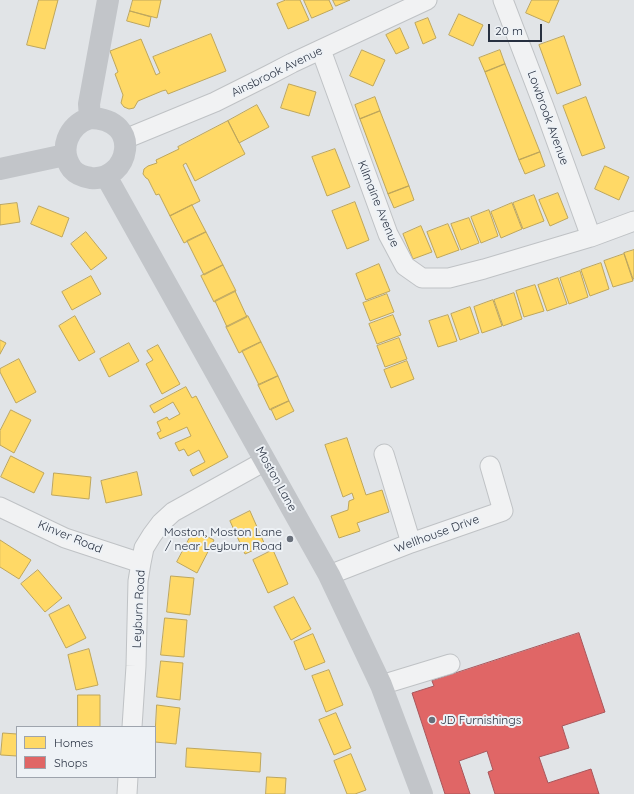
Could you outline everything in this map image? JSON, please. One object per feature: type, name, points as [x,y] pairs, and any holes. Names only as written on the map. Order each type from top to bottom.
[{"type":"street","points":[[90,118],[89,104],[108,0]]},
{"type":"street","name":"Ainsbrook Avenue","points":[[125,139],[215,102],[269,76],[292,63],[427,0]]},
{"type":"street","name":"Lowbrook Avenue","points":[[503,0],[591,237]]},
{"type":"street","name":"Kilmaine Avenue","points":[[321,50],[388,234],[405,266],[422,278],[449,278],[484,269],[591,237],[634,221]]},
{"type":"street","points":[[90,118],[101,118],[110,121],[120,129],[125,139],[125,152],[122,161],[116,169],[106,176],[95,178],[80,176],[72,169],[66,155],[66,141],[70,133],[77,124],[90,118]]},
{"type":"street","points":[[0,169],[66,155]]},
{"type":"street","name":"Moston Lane","points":[[106,176],[328,575],[381,685],[422,794]]},
{"type":"street","points":[[384,454],[410,543]]},
{"type":"street","name":"Leyburn Road","points":[[132,726],[136,666],[138,582],[144,548],[161,523],[173,512],[265,461]]},
{"type":"street","name":"Wellhouse Drive","points":[[328,575],[410,543],[502,511],[490,466]]},
{"type":"street","name":"Kinver Road","points":[[0,507],[65,538],[141,563]]},
{"type":"street","points":[[381,685],[450,664]]},
{"type":"street","points":[[127,794],[128,778]]},
{"type":"building: Homes","points":[[39,0],[58,0],[45,49],[27,45]]},
{"type":"building: Homes","points":[[133,0],[161,0],[157,18],[130,11]]},
{"type":"building: Homes","points":[[286,0],[300,0],[309,20],[288,29],[277,4]]},
{"type":"building: Homes","points":[[304,0],[329,0],[333,9],[312,18]]},
{"type":"building: Homes","points":[[333,0],[350,0],[336,6]]},
{"type":"building: Homes","points":[[532,0],[559,0],[549,23],[526,13]]},
{"type":"building: Homes","points":[[130,11],[151,17],[149,27],[127,21]]},
{"type":"building: Homes","points":[[459,14],[483,25],[473,46],[449,35]]},
{"type":"building: Homes","points":[[428,18],[436,38],[423,44],[415,23]]},
{"type":"building: Homes","points":[[400,28],[409,48],[396,54],[386,35]]},
{"type":"building: Homes","points":[[211,34],[226,71],[168,94],[166,90],[162,91],[138,101],[134,108],[129,109],[124,107],[121,103],[123,95],[115,74],[118,72],[110,51],[141,39],[156,75],[160,73],[153,57]]},
{"type":"building: Homes","points":[[564,36],[581,85],[557,94],[539,45]]},
{"type":"building: Homes","points":[[362,50],[385,60],[373,86],[350,76]]},
{"type":"building: Homes","points":[[500,50],[505,64],[485,72],[479,58]]},
{"type":"building: Homes","points":[[505,64],[540,152],[519,160],[485,72]]},
{"type":"building: Homes","points":[[289,84],[316,92],[309,116],[281,108]]},
{"type":"building: Homes","points":[[375,97],[380,111],[360,119],[355,105]]},
{"type":"building: Homes","points":[[586,97],[605,148],[582,156],[563,106]]},
{"type":"building: Homes","points":[[257,105],[269,127],[239,143],[228,121]]},
{"type":"building: Homes","points":[[380,111],[409,186],[388,194],[360,119]]},
{"type":"building: Homes","points":[[228,121],[245,154],[195,181],[186,163],[183,165],[200,201],[170,216],[159,194],[156,195],[148,179],[143,174],[144,169],[157,163],[156,160],[179,149],[178,147]]},
{"type":"building: Homes","points":[[335,149],[350,187],[327,196],[312,157]]},
{"type":"building: Homes","points":[[540,152],[545,166],[525,174],[519,160]]},
{"type":"building: Homes","points":[[605,166],[629,177],[619,200],[595,189]]},
{"type":"building: Homes","points":[[409,186],[414,200],[394,208],[388,194]]},
{"type":"building: Homes","points":[[558,193],[568,218],[550,226],[539,200]]},
{"type":"building: Homes","points":[[534,195],[544,221],[523,229],[513,203]]},
{"type":"building: Homes","points":[[355,202],[369,240],[347,249],[332,211]]},
{"type":"building: Homes","points":[[17,203],[20,222],[0,225],[0,205]]},
{"type":"building: Homes","points":[[512,203],[522,229],[501,238],[491,212]]},
{"type":"building: Homes","points":[[192,205],[206,232],[184,243],[170,216]]},
{"type":"building: Homes","points":[[39,206],[69,218],[62,237],[31,224]]},
{"type":"building: Homes","points":[[489,210],[498,236],[481,243],[471,217]]},
{"type":"building: Homes","points":[[469,218],[479,243],[461,250],[451,224]]},
{"type":"building: Homes","points":[[448,224],[459,250],[437,258],[427,232]]},
{"type":"building: Homes","points":[[421,226],[432,252],[413,259],[403,234]]},
{"type":"building: Homes","points":[[86,232],[107,258],[91,270],[71,244]]},
{"type":"building: Homes","points":[[206,232],[223,265],[204,275],[187,241]]},
{"type":"building: Homes","points":[[634,250],[634,279],[633,279],[624,253]]},
{"type":"building: Homes","points":[[624,254],[633,281],[613,287],[604,261]]},
{"type":"building: Homes","points":[[601,263],[609,289],[590,296],[581,270]]},
{"type":"building: Homes","points":[[379,264],[390,291],[366,300],[356,274]]},
{"type":"building: Homes","points":[[223,265],[236,291],[214,302],[201,276]]},
{"type":"building: Homes","points":[[580,271],[588,297],[569,304],[560,278]]},
{"type":"building: Homes","points":[[91,276],[101,294],[72,310],[62,292]]},
{"type":"building: Homes","points":[[558,278],[567,304],[547,311],[538,285]]},
{"type":"building: Homes","points":[[535,285],[544,311],[524,317],[516,291]]},
{"type":"building: Homes","points":[[235,291],[247,317],[227,327],[215,301]]},
{"type":"building: Homes","points":[[514,293],[522,319],[503,326],[494,300]]},
{"type":"building: Homes","points":[[387,294],[394,312],[370,321],[363,303]]},
{"type":"building: Homes","points":[[493,300],[502,326],[482,333],[474,307]]},
{"type":"building: Homes","points":[[470,307],[479,333],[460,340],[451,314]]},
{"type":"building: Homes","points":[[393,315],[401,335],[377,344],[369,324]]},
{"type":"building: Homes","points":[[448,315],[457,341],[438,347],[429,321]]},
{"type":"building: Homes","points":[[75,316],[95,352],[79,361],[59,326]]},
{"type":"building: Homes","points":[[248,316],[261,342],[239,353],[226,327]]},
{"type":"building: Homes","points":[[399,338],[407,359],[385,367],[377,346]]},
{"type":"building: Homes","points":[[0,340],[6,343],[0,354]]},
{"type":"building: Homes","points":[[261,342],[278,376],[259,385],[242,351]]},
{"type":"building: Homes","points":[[129,343],[139,361],[109,377],[100,359]]},
{"type":"building: Homes","points":[[158,345],[180,384],[162,394],[146,364],[153,360],[147,351]]},
{"type":"building: Homes","points":[[19,359],[36,392],[16,403],[0,372],[0,369]]},
{"type":"building: Homes","points":[[407,361],[414,379],[391,388],[384,370]]},
{"type":"building: Homes","points":[[278,376],[289,401],[270,410],[258,385]]},
{"type":"building: Homes","points":[[186,387],[192,398],[196,396],[228,457],[193,476],[190,470],[205,462],[199,450],[188,456],[184,449],[179,451],[175,443],[191,436],[187,427],[160,439],[157,433],[161,431],[157,422],[167,417],[169,420],[180,414],[173,402],[154,413],[150,406]]},
{"type":"building: Homes","points":[[289,401],[294,411],[276,420],[271,409]]},
{"type":"building: Homes","points":[[11,410],[31,420],[14,453],[0,445],[0,431]]},
{"type":"building: Homes","points":[[347,438],[366,495],[382,490],[389,512],[357,523],[360,531],[339,538],[331,516],[348,510],[349,501],[354,499],[352,493],[343,497],[325,445]]},
{"type":"building: Homes","points":[[11,456],[44,473],[34,493],[1,477]]},
{"type":"building: Homes","points":[[137,472],[142,495],[106,503],[101,481]]},
{"type":"building: Homes","points":[[54,473],[91,477],[89,499],[52,495]]},
{"type":"building: Homes","points":[[250,511],[265,545],[245,554],[230,521]]},
{"type":"building: Homes","points":[[194,530],[214,540],[197,573],[177,562]]},
{"type":"building: Homes","points":[[0,540],[31,560],[19,579],[0,567]]},
{"type":"building: Homes","points":[[273,550],[288,584],[268,593],[253,560]]},
{"type":"building: Homes","points":[[38,570],[62,598],[45,612],[21,584]]},
{"type":"building: Homes","points":[[171,576],[194,578],[190,615],[167,612]]},
{"type":"building: Homes","points":[[294,597],[311,629],[291,640],[274,607]]},
{"type":"building: Homes","points":[[69,605],[86,638],[66,648],[49,615]]},
{"type":"building: Homes","points":[[165,618],[187,620],[184,657],[161,655]]},
{"type":"building: Homes","points":[[313,634],[325,662],[305,670],[294,642]]},
{"type":"building: Homes","points":[[89,649],[98,685],[76,690],[68,655]]},
{"type":"building: Homes","points":[[161,661],[183,663],[180,700],[157,697]]},
{"type":"building: Homes","points":[[329,670],[343,705],[326,712],[312,676]]},
{"type":"building: Homes","points":[[78,695],[100,695],[100,726],[78,726]]},
{"type":"building: Homes","points":[[157,705],[180,708],[176,744],[156,742]]},
{"type":"building: Homes","points":[[336,713],[351,748],[334,755],[319,720]]},
{"type":"building: Homes","points":[[3,733],[16,734],[16,756],[1,755]]},
{"type":"building: Homes","points":[[187,748],[261,753],[260,772],[186,767]]},
{"type":"building: Homes","points":[[351,754],[366,790],[355,794],[347,794],[334,761]]},
{"type":"building: Homes","points":[[267,777],[286,778],[285,794],[266,794]]},
{"type":"building: Shops","points":[[579,633],[605,712],[562,726],[569,748],[539,757],[548,783],[591,769],[599,794],[495,794],[488,772],[493,770],[487,751],[459,761],[470,794],[445,794],[412,693],[434,686],[432,681]]},
{"type":"place","name":"Moston, Moston Lane / near Leyburn Road","points":[[290,539]]},
{"type":"place","name":"JD Furnishings","points":[[432,720]]}]
